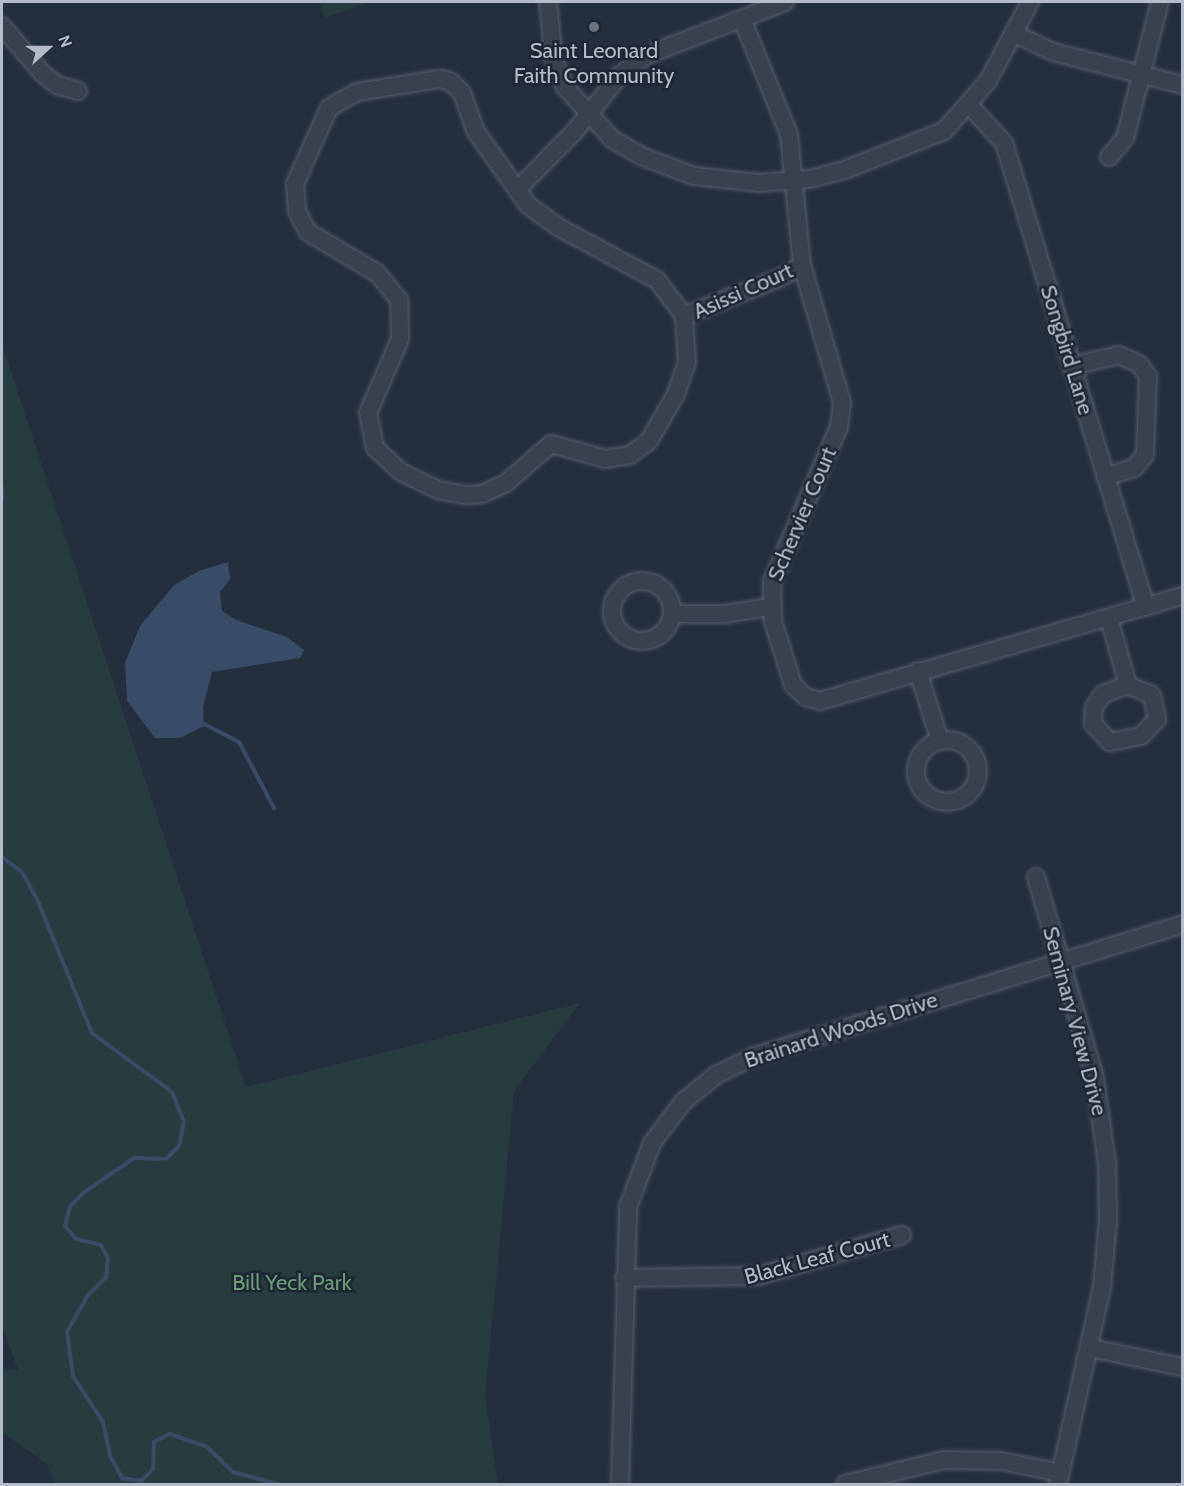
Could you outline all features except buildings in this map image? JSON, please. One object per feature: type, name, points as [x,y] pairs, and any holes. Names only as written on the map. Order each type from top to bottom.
[{"type":"street","points":[[548,2],[554,60],[565,87],[586,114],[612,139],[641,156],[694,177],[759,183],[791,180],[847,169],[915,145],[944,131],[988,81],[1030,2]]},
{"type":"street","points":[[517,190],[574,132],[586,114],[620,75],[647,55],[785,2]]},
{"type":"street","points":[[1109,157],[1125,138],[1160,2]]},
{"type":"street","name":"Schervier Court","points":[[742,19],[789,135],[791,180],[802,265],[840,390],[842,417],[776,568],[770,607],[794,685],[814,701],[1182,596]]},
{"type":"street","points":[[2,26],[43,74],[57,85],[78,91]]},
{"type":"street","points":[[1013,33],[1053,52],[1182,85]]},
{"type":"street","points":[[450,81],[462,93],[476,132],[517,190],[547,220],[657,280],[684,316],[688,345],[683,375],[656,431],[630,455],[606,459],[551,444],[506,483],[482,494],[466,495],[438,490],[392,466],[375,448],[368,413],[400,339],[399,300],[377,273],[315,238],[302,222],[295,184],[328,108],[342,99],[369,89],[450,81]]},
{"type":"street","name":"Songbird Lane","points":[[969,105],[1004,143],[1146,607]]},
{"type":"street","name":"Asissi Court","points":[[684,316],[782,277],[802,265]]},
{"type":"street","points":[[1071,366],[1119,355],[1139,364],[1148,376],[1145,455],[1134,468],[1105,477]]},
{"type":"street","points":[[672,614],[724,614],[770,607]]},
{"type":"street","points":[[1109,618],[1128,685]]},
{"type":"street","points":[[918,671],[940,741]]},
{"type":"street","name":"Seminary View Drive","points":[[1036,877],[1095,1078],[1107,1163],[1106,1248],[1090,1348],[1059,1479]]},
{"type":"street","name":"Brainard Woods Drive","points":[[620,1485],[624,1278],[628,1207],[641,1164],[667,1120],[708,1081],[755,1056],[1182,925]]},
{"type":"street","name":"Black Leaf Court","points":[[624,1278],[758,1276],[902,1235]]},
{"type":"street","points":[[1090,1348],[1182,1367]]},
{"type":"street","points":[[845,1485],[944,1460],[1001,1461],[1059,1479]]},
{"type":"green space","points":[[319,2],[369,2],[325,18]]},
{"type":"green space","name":"Bill Yeck Park","points":[[2,344],[246,1087],[580,1003],[514,1091],[485,1396],[498,1484],[56,1484],[47,1464],[2,1432],[2,1368],[18,1370],[2,1326]]},
{"type":"water","points":[[228,562],[230,579],[220,592],[222,611],[236,620],[287,637],[304,650],[300,658],[212,672],[203,707],[204,726],[180,738],[155,738],[127,701],[125,663],[140,626],[174,585],[199,571]]},
{"type":"waterway","points":[[2,488],[2,500]]},
{"type":"waterway","points":[[200,722],[239,742],[274,808]]},
{"type":"waterway","points":[[2,857],[22,872],[37,899],[92,1033],[172,1092],[184,1121],[179,1146],[166,1159],[134,1158],[83,1193],[70,1207],[65,1226],[76,1239],[101,1245],[108,1259],[106,1277],[88,1295],[67,1332],[73,1376],[103,1422],[110,1456],[122,1478],[141,1481],[153,1469],[154,1442],[170,1434],[207,1447],[233,1472],[278,1484]]},
{"type":"place","name":"Saint Leonard Faith Community","points":[[594,27]]}]
